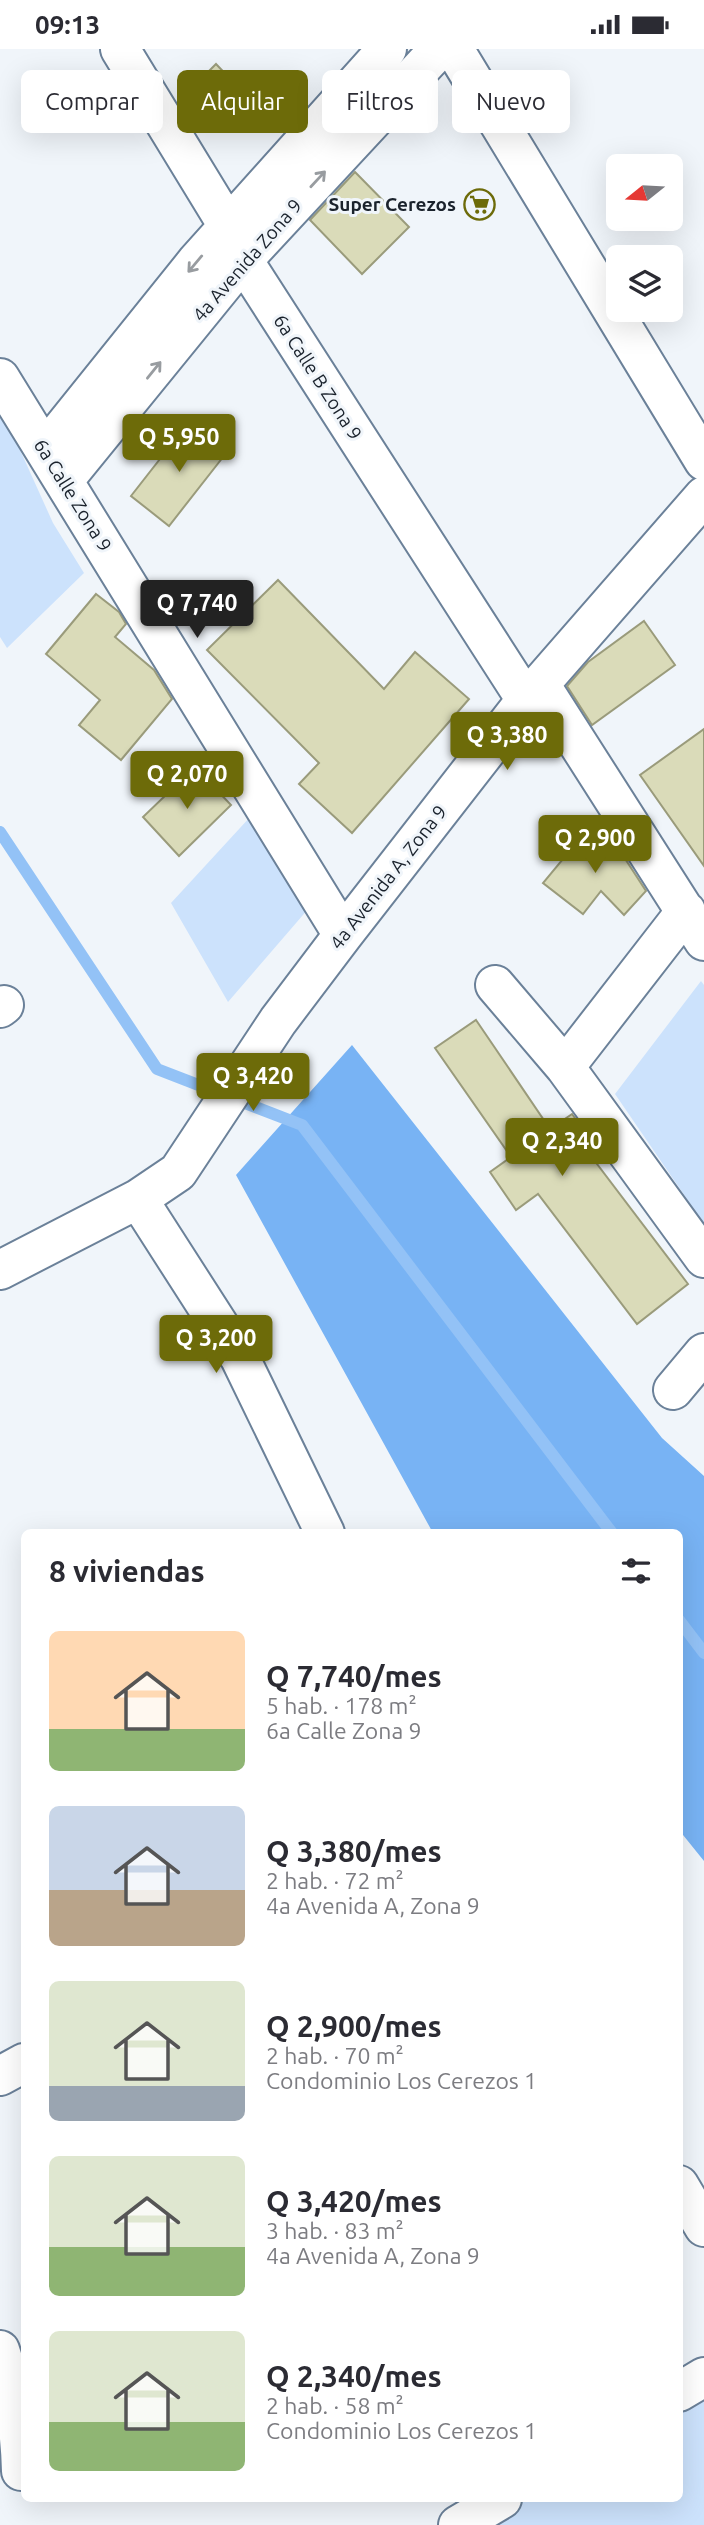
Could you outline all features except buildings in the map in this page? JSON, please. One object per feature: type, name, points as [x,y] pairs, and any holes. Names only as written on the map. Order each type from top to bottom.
[{"type":"street","name":"6a Calle B Zona 9","points":[[120,49],[228,226],[243,260],[533,692],[695,926]]},
{"type":"street","name":"4a Avenida Zona 9","points":[[55,465],[228,226],[387,49]]},
{"type":"street","name":"4a Avenida Zona 9","points":[[55,465],[439,49]]},
{"type":"street","points":[[454,49],[704,461]]},
{"type":"street","name":"6a Calle Zona 9","points":[[0,378],[343,935]]},
{"type":"street","name":"4a Avenida A, Zona 9","points":[[0,1270],[138,1199],[178,1171],[278,1021],[343,935],[533,692],[704,496]]},
{"type":"street","points":[[565,1067],[695,926]]},
{"type":"street","points":[[495,985],[565,1067],[704,1258]]},
{"type":"street","points":[[138,1199],[240,1357],[323,1529]]},
{"type":"street","points":[[673,1390],[704,1353]]},
{"type":"street","points":[[683,2192],[704,2227]]},
{"type":"street","points":[[0,2350],[20,2433],[20,2472]]},
{"type":"street","points":[[683,2390],[704,2377]]},
{"type":"street","points":[[458,2525],[497,2502]]},
{"type":"shaded area","points":[[0,414],[16,441],[53,523],[84,573],[7,648],[0,637]]},
{"type":"shaded area","points":[[251,816],[309,908],[228,1002],[171,903]]},
{"type":"shaded area","points":[[701,981],[704,985],[704,1224],[615,1094]]},
{"type":"shaded area","points":[[352,1045],[662,1438],[704,1476],[704,1861],[683,1835],[683,1529],[431,1529],[236,1175]]},
{"type":"shaded area","points":[[704,2397],[704,2525],[483,2525],[523,2502],[683,2502],[683,2409]]},
{"type":"waterway","points":[[0,832],[157,1069],[302,1125],[609,1529]]},
{"type":"waterway","points":[[683,1625],[704,1653]]},
{"type":"place","name":"Super Cerezos","points":[[479,204]]}]
